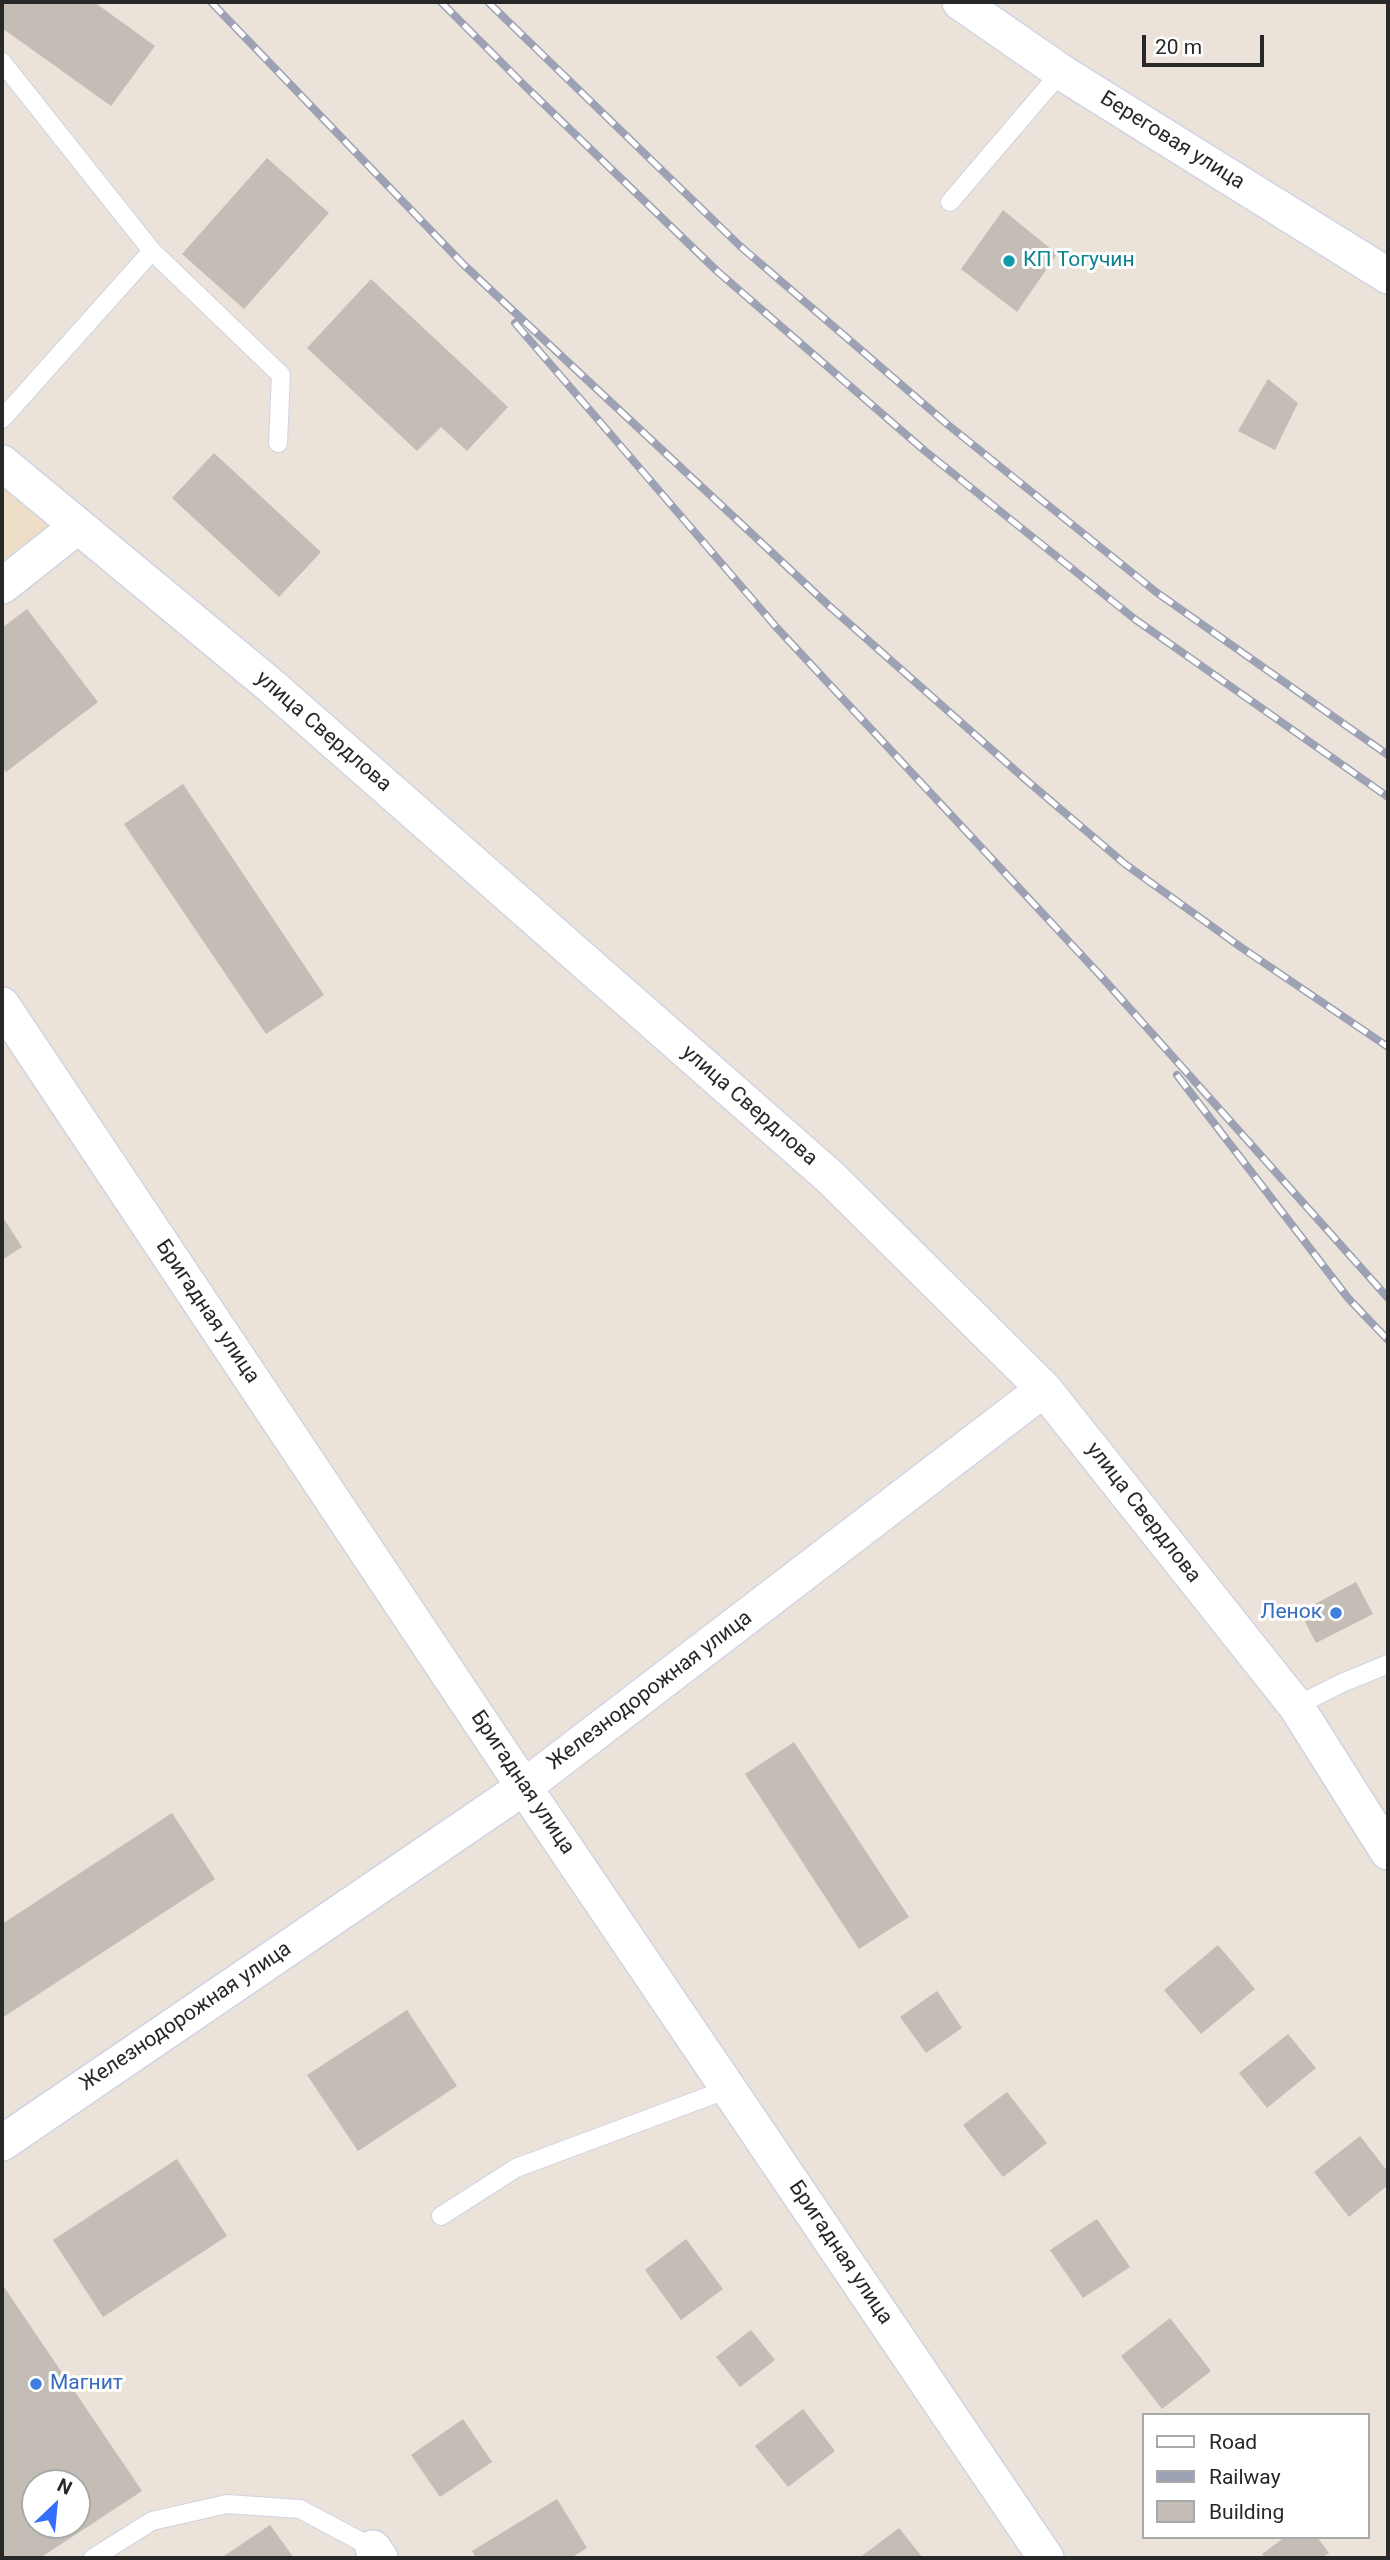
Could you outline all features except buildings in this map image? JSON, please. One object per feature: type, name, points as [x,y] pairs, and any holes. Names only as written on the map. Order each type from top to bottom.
[{"type":"street","name":"Береговая улица","points":[[960,2],[1061,72],[1388,276]]},
{"type":"street","name":"улица Свердлова","points":[[2,463],[270,685],[830,1177],[1044,1388],[1296,1706],[1388,1852]]},
{"type":"street","points":[[2,586],[78,526]]},
{"type":"street","name":"Бригадная улица","points":[[2,1005],[524,1787],[1046,2558]]},
{"type":"street","name":"Железнодорожная улица","points":[[2,2143],[524,1787],[1044,1388]]},
{"type":"lane","points":[[2,62],[152,251],[281,375],[278,443]]},
{"type":"lane","points":[[950,202],[1061,72]]},
{"type":"lane","points":[[2,419],[152,251]]},
{"type":"lane","points":[[1296,1706],[1388,1664]]},
{"type":"lane","points":[[441,2216],[516,2168],[728,2089]]},
{"type":"lane","points":[[93,2558],[152,2521],[227,2504],[300,2509],[376,2553]]},
{"type":"shaded area","points":[[2,486],[51,525],[2,561]]},
{"type":"railway","points":[[211,2],[464,265],[827,604],[1125,864],[1242,948],[1388,1047]]},
{"type":"railway","points":[[441,2],[717,271],[925,451],[1136,620],[1388,797]]},
{"type":"railway","points":[[488,2],[740,246],[947,424],[1156,592],[1388,755]]},
{"type":"railway","points":[[515,323],[777,628],[1099,974],[1388,1298]]},
{"type":"railway","points":[[1177,1075],[1348,1298],[1388,1340]]},
{"type":"place","name":"КП Тогучин","points":[[1009,261]]},
{"type":"place","name":"Ленок","points":[[1336,1613]]},
{"type":"place","name":"Магнит","points":[[36,2384]]}]
